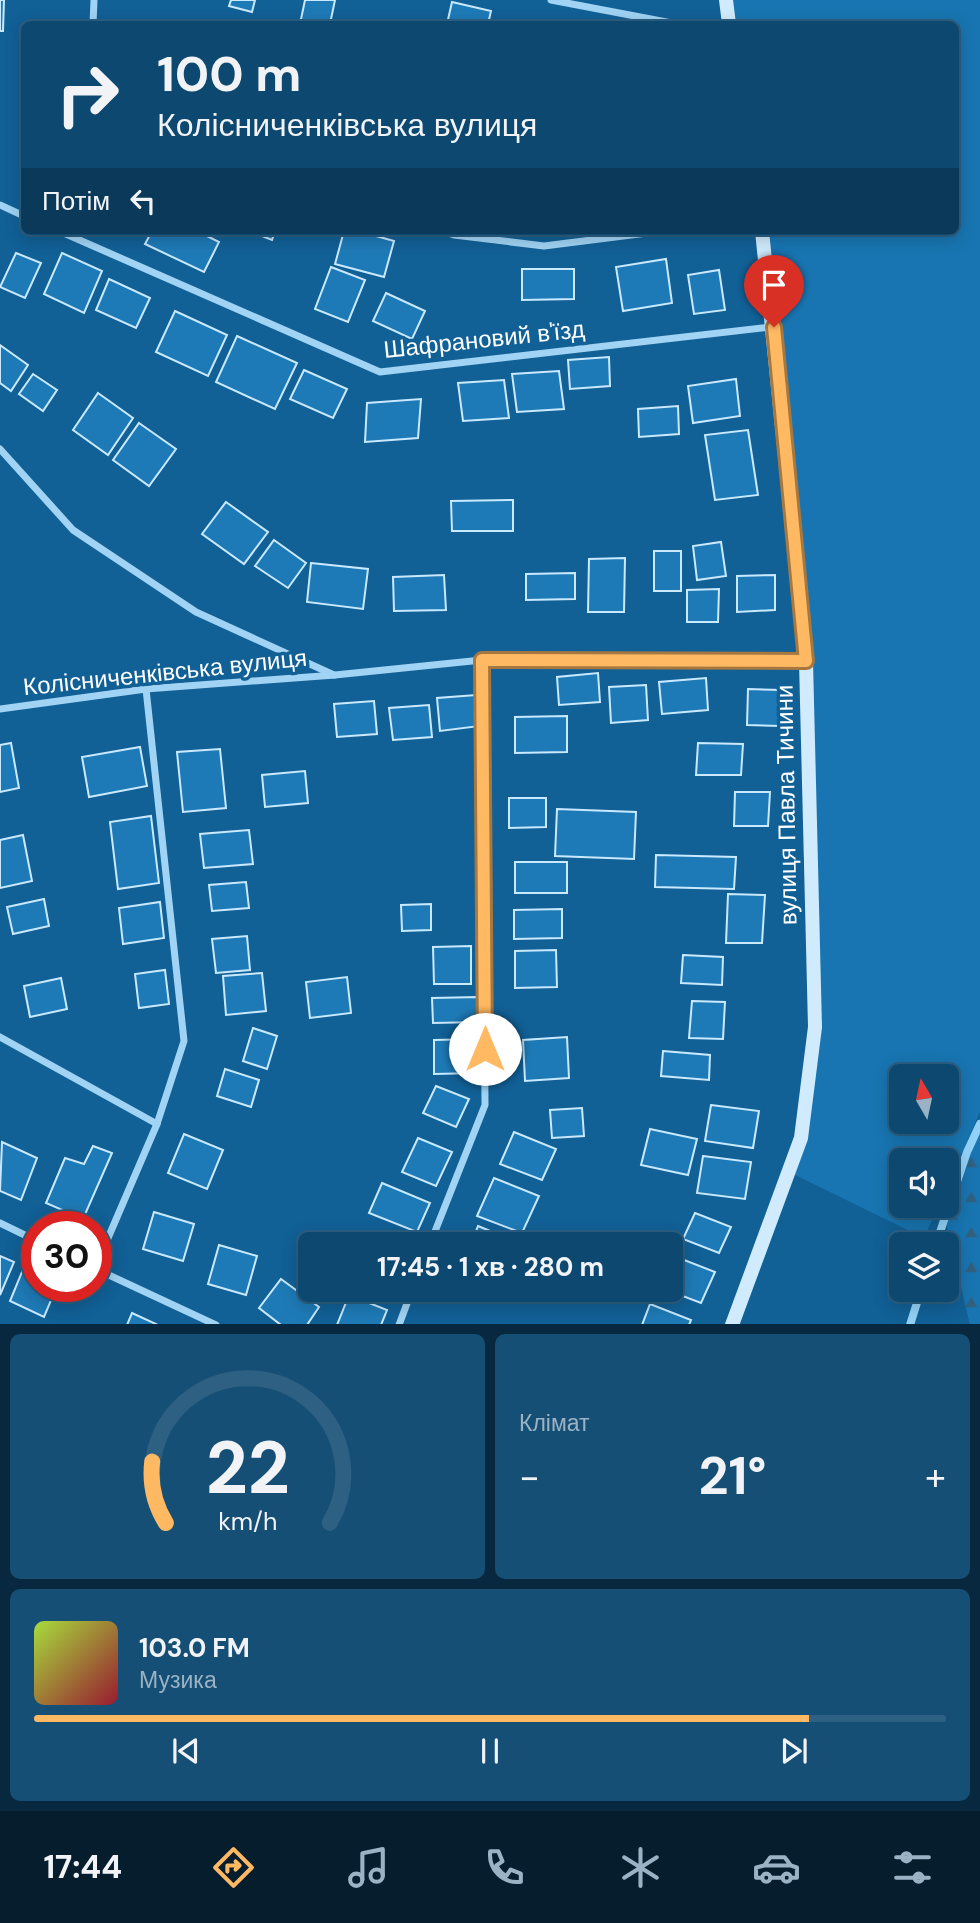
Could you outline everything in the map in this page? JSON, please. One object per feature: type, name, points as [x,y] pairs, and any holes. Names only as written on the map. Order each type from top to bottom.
[{"type":"main road","points":[[726,0],[729,21]]},
{"type":"main road","name":"вулиця Павла Тичини","points":[[732,1324],[801,1138],[814,1027],[806,661],[762,235]]},
{"type":"street","points":[[93,21],[94,0]]},
{"type":"street","points":[[551,0],[661,21]]},
{"type":"street","points":[[0,205],[21,215]]},
{"type":"street","name":"Шафрановий в'їзд","points":[[68,235],[380,372],[774,327]]},
{"type":"street","points":[[454,235],[544,246],[631,235]]},
{"type":"street","name":"Колісниченківська вулиця","points":[[0,449],[73,530],[196,612],[335,675]]},
{"type":"street","points":[[435,1232],[485,1105],[482,660]]},
{"type":"street","name":"Колісниченківська вулиця","points":[[0,709],[146,689],[335,675],[482,660],[806,661]]},
{"type":"street","points":[[112,1230],[157,1124],[184,1041],[146,689]]},
{"type":"street","points":[[0,1037],[157,1124]]},
{"type":"street","points":[[0,1223],[21,1233]]},
{"type":"street","points":[[112,1276],[214,1324]]},
{"type":"street","points":[[399,1324],[408,1302]]},
{"type":"green space","points":[[731,0],[980,0],[980,1112],[959,1159],[959,1148],[889,1148],[889,1218],[933,1218],[927,1232],[912,1232],[789,1172],[815,1027],[806,661],[762,235],[959,235],[959,21],[734,21]]},
{"type":"green space","points":[[980,1118],[980,1324],[970,1324],[959,1278],[959,1232],[948,1232],[945,1218],[959,1218],[959,1165]]},
{"type":"building","points":[[0,0],[4,0],[3,31],[0,31]]},
{"type":"building","points":[[231,0],[255,0],[252,12],[229,6]]},
{"type":"building","points":[[305,0],[335,0],[331,21],[301,21]]},
{"type":"building","points":[[452,2],[491,11],[489,21],[448,21]]},
{"type":"building","points":[[150,235],[205,235],[219,242],[204,272],[145,244]]},
{"type":"building","points":[[259,235],[274,235],[272,240]]},
{"type":"building","points":[[343,235],[372,235],[394,241],[384,277],[335,264]]},
{"type":"building","points":[[16,253],[41,263],[25,298],[0,287]]},
{"type":"building","points":[[62,253],[102,271],[84,313],[44,294]]},
{"type":"building","points":[[666,259],[672,303],[623,311],[616,267]]},
{"type":"building","points":[[331,267],[365,280],[348,322],[315,309]]},
{"type":"building","points":[[522,269],[574,269],[574,299],[522,300]]},
{"type":"building","points":[[719,270],[725,310],[694,314],[688,275]]},
{"type":"building","points":[[109,279],[150,298],[136,328],[96,310]]},
{"type":"building","points":[[386,293],[425,311],[412,339],[373,321]]},
{"type":"building","points":[[175,311],[227,335],[208,376],[156,352]]},
{"type":"building","points":[[237,336],[297,363],[275,409],[216,382]]},
{"type":"building","points":[[0,345],[28,365],[11,391],[0,383]]},
{"type":"building","points":[[609,357],[610,386],[570,389],[568,360]]},
{"type":"building","points":[[304,370],[347,389],[333,418],[290,399]]},
{"type":"building","points":[[559,371],[564,409],[517,412],[512,374]]},
{"type":"building","points":[[33,374],[57,390],[43,411],[19,394]]},
{"type":"building","points":[[736,379],[740,416],[693,423],[688,386]]},
{"type":"building","points":[[504,380],[509,418],[463,421],[458,383]]},
{"type":"building","points":[[98,393],[133,418],[108,455],[73,430]]},
{"type":"building","points":[[421,399],[418,438],[365,442],[367,403]]},
{"type":"building","points":[[678,406],[679,434],[639,437],[638,409]]},
{"type":"building","points":[[139,423],[176,449],[149,486],[113,460]]},
{"type":"building","points":[[748,430],[758,495],[715,500],[705,435]]},
{"type":"building","points":[[513,500],[513,531],[452,531],[451,501]]},
{"type":"building","points":[[226,502],[268,532],[244,564],[202,534]]},
{"type":"building","points":[[274,540],[306,563],[288,588],[255,566]]},
{"type":"building","points":[[721,542],[726,576],[697,580],[693,546]]},
{"type":"building","points":[[654,551],[681,551],[681,591],[654,591]]},
{"type":"building","points":[[625,558],[624,612],[588,612],[589,559]]},
{"type":"building","points":[[311,563],[368,569],[363,609],[307,602]]},
{"type":"building","points":[[575,573],[575,599],[526,600],[526,574]]},
{"type":"building","points":[[444,575],[446,610],[394,611],[393,577]]},
{"type":"building","points":[[775,575],[775,610],[737,612],[737,576]]},
{"type":"building","points":[[719,589],[718,622],[687,622],[687,590]]},
{"type":"building","points":[[598,673],[600,702],[559,705],[557,677]]},
{"type":"building","points":[[706,678],[708,710],[662,714],[659,682]]},
{"type":"building","points":[[646,685],[648,720],[611,723],[609,687]]},
{"type":"building","points":[[748,689],[781,690],[780,726],[747,725]]},
{"type":"building","points":[[476,695],[480,726],[440,731],[437,698]]},
{"type":"building","points":[[374,701],[377,734],[337,737],[334,704]]},
{"type":"building","points":[[429,705],[432,737],[393,740],[389,708]]},
{"type":"building","points":[[567,716],[567,752],[515,753],[515,717]]},
{"type":"building","points":[[11,743],[19,788],[0,792],[0,745]]},
{"type":"building","points":[[698,743],[743,744],[741,775],[696,775]]},
{"type":"building","points":[[140,747],[147,786],[89,797],[82,757]]},
{"type":"building","points":[[220,749],[226,808],[183,812],[177,752]]},
{"type":"building","points":[[305,771],[308,803],[265,807],[262,775]]},
{"type":"building","points":[[735,792],[770,792],[768,826],[734,826]]},
{"type":"building","points":[[509,798],[546,798],[546,827],[509,828]]},
{"type":"building","points":[[557,809],[636,812],[634,859],[555,856]]},
{"type":"building","points":[[151,816],[159,883],[118,889],[110,822]]},
{"type":"building","points":[[249,830],[253,864],[204,868],[200,834]]},
{"type":"building","points":[[23,835],[32,881],[0,888],[0,840]]},
{"type":"building","points":[[656,855],[736,857],[734,889],[655,887]]},
{"type":"building","points":[[515,862],[567,862],[567,893],[515,893]]},
{"type":"building","points":[[246,882],[249,908],[212,911],[209,885]]},
{"type":"building","points":[[728,894],[765,895],[762,943],[726,943]]},
{"type":"building","points":[[44,899],[49,926],[13,934],[7,907]]},
{"type":"building","points":[[160,902],[164,938],[123,944],[119,908]]},
{"type":"building","points":[[431,904],[431,930],[402,931],[401,905]]},
{"type":"building","points":[[562,909],[562,938],[514,939],[514,910]]},
{"type":"building","points":[[247,936],[250,970],[216,973],[212,939]]},
{"type":"building","points":[[471,946],[471,984],[434,984],[433,947]]},
{"type":"building","points":[[556,950],[557,987],[515,988],[515,951]]},
{"type":"building","points":[[683,955],[723,957],[722,985],[681,983]]},
{"type":"building","points":[[165,970],[169,1004],[139,1008],[135,974]]},
{"type":"building","points":[[262,973],[266,1011],[226,1015],[223,976]]},
{"type":"building","points":[[347,977],[351,1013],[310,1018],[306,982]]},
{"type":"building","points":[[61,978],[67,1009],[30,1017],[24,986]]},
{"type":"building","points":[[478,997],[479,1022],[433,1023],[432,998]]},
{"type":"building","points":[[692,1001],[725,1002],[723,1039],[689,1038]]},
{"type":"building","points":[[253,1028],[277,1036],[267,1069],[243,1061]]},
{"type":"building","points":[[567,1037],[569,1078],[525,1081],[523,1040]]},
{"type":"building","points":[[477,1039],[478,1073],[434,1074],[434,1040]]},
{"type":"building","points":[[663,1051],[710,1055],[709,1080],[661,1076]]},
{"type":"building","points":[[225,1069],[259,1080],[251,1107],[217,1096]]},
{"type":"building","points":[[436,1086],[469,1099],[456,1127],[423,1113]]},
{"type":"building","points":[[711,1105],[759,1111],[753,1148],[705,1141]]},
{"type":"building","points":[[582,1108],[584,1136],[552,1138],[550,1110]]},
{"type":"building","points":[[650,1129],[697,1139],[688,1175],[641,1165]]},
{"type":"building","points":[[514,1132],[556,1149],[542,1180],[500,1164]]},
{"type":"building","points":[[184,1134],[223,1150],[207,1189],[168,1173]]},
{"type":"building","points":[[418,1138],[452,1152],[436,1186],[402,1172]]},
{"type":"building","points":[[2,1142],[37,1158],[21,1200],[0,1191]]},
{"type":"building","points":[[93,1146],[112,1153],[87,1211],[64,1211],[46,1203],[65,1158],[84,1164]]},
{"type":"building","points":[[703,1156],[751,1162],[745,1199],[697,1193]]},
{"type":"building","points":[[494,1178],[539,1196],[522,1232],[477,1216]]},
{"type":"building","points":[[382,1183],[430,1203],[417,1232],[369,1213]]},
{"type":"building","points":[[154,1212],[194,1224],[183,1261],[143,1249]]},
{"type":"building","points":[[695,1213],[731,1227],[719,1253],[683,1239]]},
{"type":"building","points":[[478,1226],[493,1232],[476,1232]]},
{"type":"building","points":[[219,1245],[257,1256],[246,1295],[208,1284]]},
{"type":"building","points":[[0,1256],[14,1262],[0,1295]]},
{"type":"building","points":[[683,1260],[715,1272],[701,1303],[683,1296]]},
{"type":"building","points":[[21,1274],[21,1302],[50,1302],[44,1317],[10,1301]]},
{"type":"building","points":[[281,1279],[298,1292],[298,1302],[312,1302],[319,1307],[308,1324],[280,1324],[259,1308]]},
{"type":"building","points":[[346,1302],[367,1302],[387,1310],[381,1324],[337,1324]]},
{"type":"building","points":[[650,1304],[691,1320],[689,1324],[642,1324]]},
{"type":"building","points":[[132,1313],[156,1324],[127,1324]]},
{"type":"waterway","points":[[940,1232],[967,1152],[980,1124]]},
{"type":"waterway","points":[[910,1324],[917,1302]]},
{"type":"route","points":[[485,1049],[482,660],[806,661],[774,327]]}]
